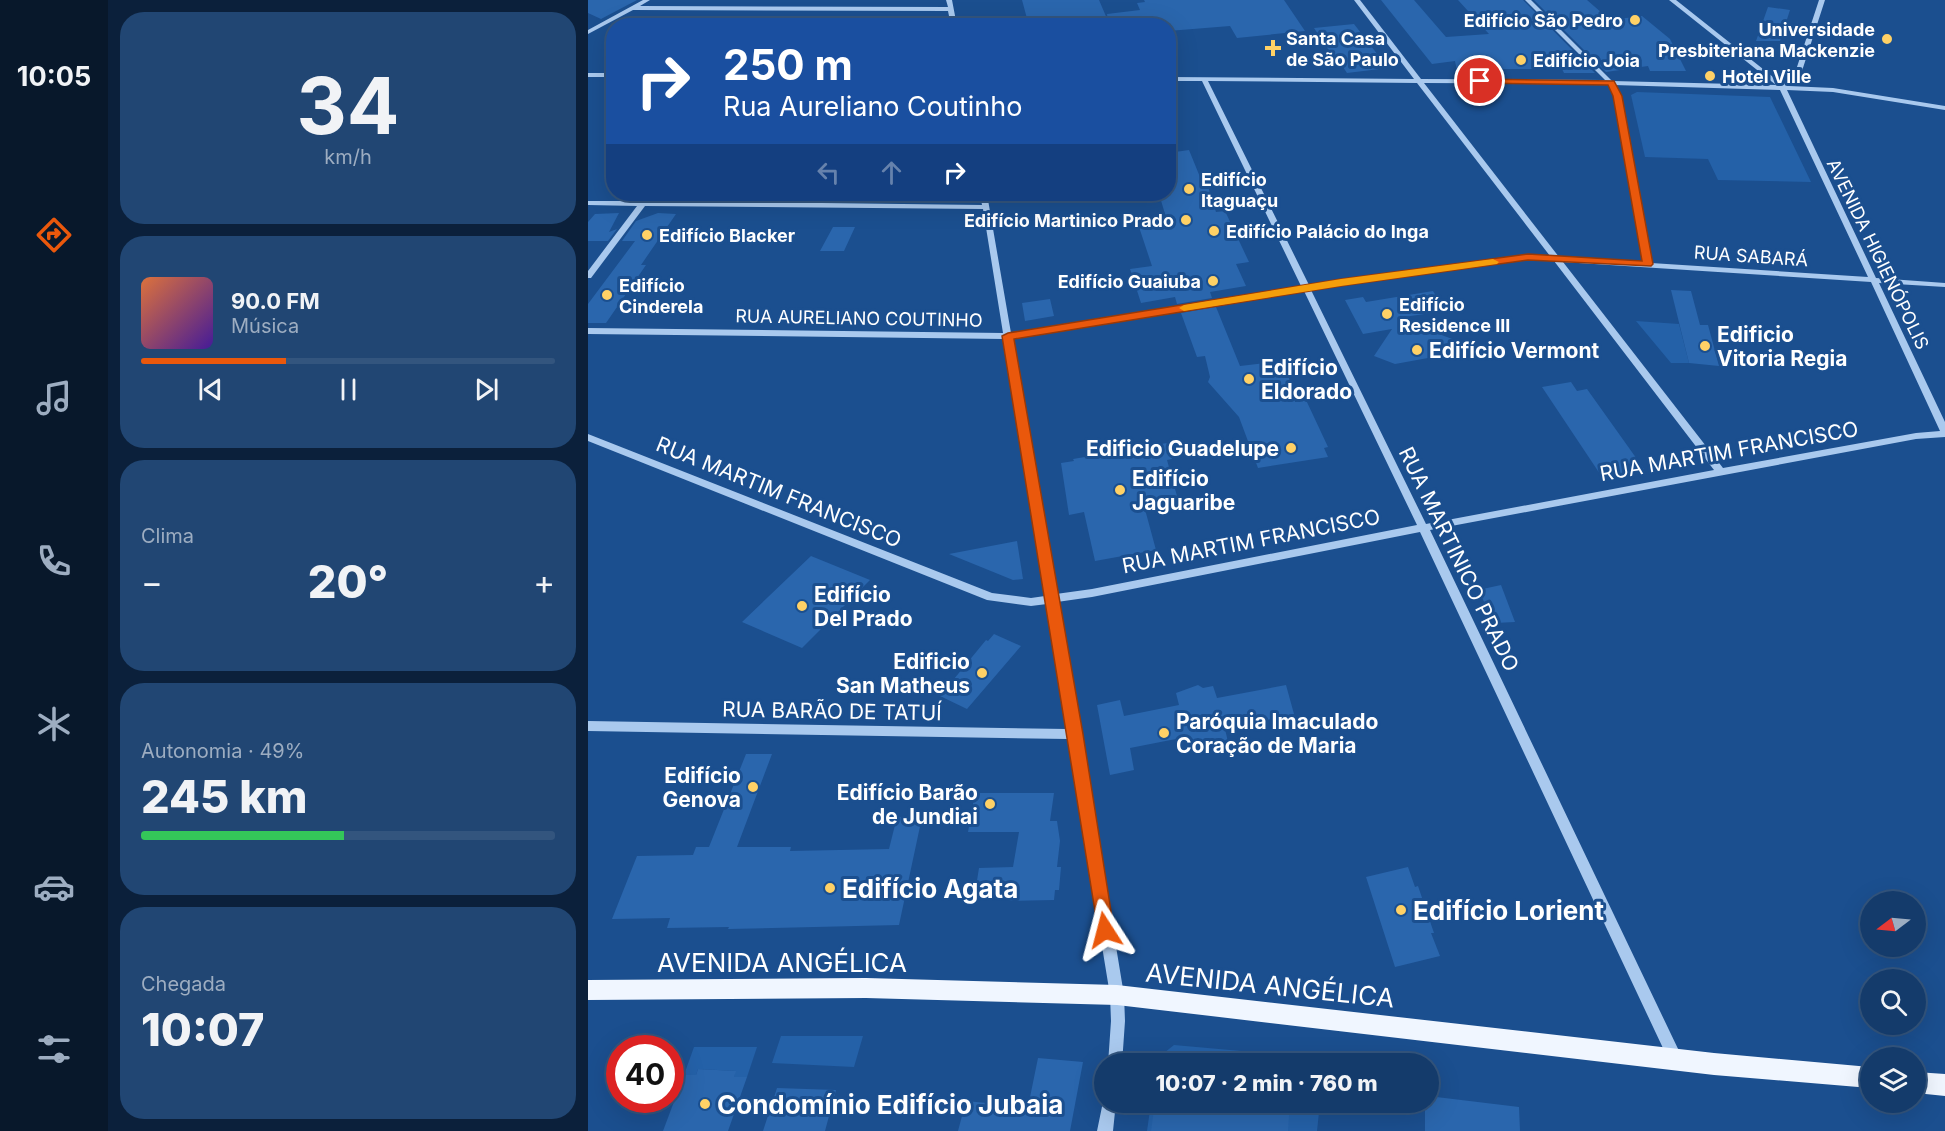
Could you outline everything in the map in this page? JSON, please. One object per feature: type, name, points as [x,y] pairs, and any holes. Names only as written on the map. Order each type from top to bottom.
[{"type":"main road","name":"AVENIDA ANGÉLICA","points":[[588,990],[866,988],[1117,994],[1714,1064],[1860,1077]]},
{"type":"main road","points":[[1926,1084],[1945,1085]]},
{"type":"street","points":[[614,18],[647,0]]},
{"type":"street","points":[[949,0],[953,18]]},
{"type":"street","points":[[1357,0],[1721,472]]},
{"type":"street","points":[[1528,0],[1611,83],[1617,96],[1647,264]]},
{"type":"street","points":[[1672,0],[1783,88]]},
{"type":"street","points":[[1783,88],[1795,78],[1822,0]]},
{"type":"street","points":[[632,8],[951,9]]},
{"type":"street","points":[[588,32],[606,22]]},
{"type":"street","points":[[588,75],[606,75]]},
{"type":"street","points":[[1767,75],[1784,79],[1795,78]]},
{"type":"street","points":[[1176,79],[1611,83],[1783,88],[1833,90],[1945,108]]},
{"type":"street","name":"RUA MARTINICO PRADO","points":[[1204,79],[1423,527],[1675,1058]]},
{"type":"street","name":"AVENIDA HIGIENÓPOLIS","points":[[1783,88],[1945,433]]},
{"type":"street","points":[[588,276],[644,201]]},
{"type":"street","points":[[985,201],[1117,994],[1116,1053]]},
{"type":"street","points":[[588,203],[986,207]]},
{"type":"street","name":"RUA AURELIANO COUTINHO","points":[[588,331],[1008,336],[1306,288],[1528,257],[1555,257]]},
{"type":"street","name":"RUA SABARÁ","points":[[1555,257],[1945,285]]},
{"type":"street","name":"RUA MARTIM FRANCISCO","points":[[588,437],[991,597],[1022,602],[1052,600],[1423,527],[1916,436],[1945,433]]},
{"type":"street","name":"RUA BARÃO DE TATUÍ","points":[[588,726],[1075,734]]},
{"type":"street","points":[[1105,1131],[1107,1113]]},
{"type":"shaded area","points":[[1637,92],[1770,97],[1811,182],[1718,180],[1708,159],[1645,157],[1631,95]]},
{"type":"shaded area","points":[[1636,321],[1679,324],[1689,363],[1671,363]]},
{"type":"shaded area","points":[[781,1036],[863,1036],[854,1067],[772,1063]]},
{"type":"shaded area","points":[[1174,1045],[1264,1053],[1164,1053]]},
{"type":"shaded area","points":[[694,1047],[757,1047],[747,1077],[734,1077],[735,1071],[698,1069],[696,1075],[684,1075]]},
{"type":"shaded area","points":[[1150,1113],[1319,1113],[1317,1131],[1147,1131]]},
{"type":"building","points":[[588,0],[637,0],[601,19],[588,13]]},
{"type":"building","points":[[1022,0],[1099,0],[1107,18],[1027,18]]},
{"type":"building","points":[[1144,0],[1284,0],[1305,31],[1237,38],[1230,26],[1176,30],[1176,18],[1108,18],[1107,14],[1140,10],[1137,3],[1145,2]]},
{"type":"building","points":[[1381,0],[1414,0],[1446,37],[1489,34],[1458,0],[1523,0],[1595,73],[1564,73],[1562,69],[1473,69],[1474,72],[1457,71],[1455,61],[1432,64]]},
{"type":"building","points":[[1534,0],[1587,0],[1610,20],[1642,16],[1670,39],[1686,71],[1650,71],[1648,66],[1606,72]]},
{"type":"building","points":[[1768,7],[1790,10],[1780,41],[1756,41]]},
{"type":"building","points":[[1354,24],[1388,68],[1347,73],[1343,67],[1340,67],[1314,28]]},
{"type":"building","points":[[1189,150],[1200,177],[1205,177],[1216,212],[1225,211],[1249,262],[1236,264],[1246,286],[1210,292],[1212,298],[1177,304],[1175,297],[1141,303],[1130,269],[1152,266],[1137,221],[1166,217],[1161,201],[1176,201],[1176,152]]},
{"type":"building","points":[[619,213],[609,232],[617,229],[608,241],[588,241],[588,222],[595,214]]},
{"type":"building","points":[[658,213],[676,214],[641,265],[646,265],[606,323],[588,323],[588,304],[635,241],[622,241],[636,221]]},
{"type":"building","points":[[833,227],[855,227],[844,251],[820,251]]},
{"type":"building","name":"Edificio Vitoria Regia","points":[[1671,290],[1691,291],[1700,325],[1708,325],[1719,366],[1689,363]]},
{"type":"building","points":[[1433,291],[1445,311],[1397,318],[1460,342],[1450,354],[1395,364],[1374,356],[1392,329],[1363,334],[1345,300],[1363,297],[1366,302]]},
{"type":"building","points":[[1050,299],[1054,316],[1025,321],[1022,303]]},
{"type":"building","points":[[1216,307],[1240,366],[1282,361],[1295,402],[1306,400],[1328,447],[1324,448],[1328,457],[1258,468],[1239,417],[1208,382],[1210,377],[1205,356],[1197,357],[1181,313]]},
{"type":"building","points":[[1571,382],[1577,391],[1587,389],[1644,469],[1602,477],[1542,387]]},
{"type":"building","points":[[1167,443],[1172,459],[1167,460],[1177,496],[1143,502],[1156,550],[1095,561],[1084,512],[1069,515],[1061,463]]},
{"type":"building","points":[[1017,541],[1023,579],[1013,580],[949,554]]},
{"type":"building","name":"Edifício Del Prado","points":[[811,556],[870,580],[802,648],[742,622]]},
{"type":"building","points":[[1501,585],[1515,622],[1495,623],[1478,590]]},
{"type":"building","name":"Edificio San Matheus","points":[[994,634],[1021,646],[967,709],[940,696],[986,640],[988,641]]},
{"type":"building","name":"Paróquia Imaculado Coração de Maria","points":[[1198,685],[1203,688],[1213,686],[1217,698],[1286,685],[1294,714],[1225,729],[1228,742],[1218,744],[1210,751],[1200,748],[1189,750],[1186,737],[1130,748],[1134,770],[1110,775],[1097,705],[1120,700],[1124,716],[1179,705],[1176,693]]},
{"type":"building","points":[[746,754],[772,754],[737,847],[791,847],[790,851],[889,849],[897,817],[922,817],[899,925],[667,928],[670,918],[612,919],[637,856],[693,855],[696,847],[709,847]]},
{"type":"building","points":[[975,793],[1054,793],[1050,821],[1057,821],[1060,841],[1057,867],[1061,867],[1059,890],[1055,890],[1054,900],[1009,901],[1011,892],[975,893],[979,868],[1013,867],[1019,832],[968,832]]},
{"type":"building","name":"Edifício Lorient","points":[[1408,867],[1415,887],[1418,886],[1440,956],[1395,967],[1366,877]]},
{"type":"building","points":[[1038,1058],[1083,1062],[1070,1131],[958,1131],[966,1101],[1028,1107]]},
{"type":"building","name":"Condomínio Edifício Jubaia","points":[[698,1069],[736,1071],[734,1077],[747,1077],[728,1131],[663,1131],[670,1113],[684,1113],[684,1075],[696,1075]]},
{"type":"building","points":[[777,1088],[836,1090],[825,1131],[763,1131]]},
{"type":"building","points":[[1439,1097],[1519,1107],[1520,1131],[1425,1131],[1425,1113],[1439,1113]]},
{"type":"building","points":[[1153,1113],[1289,1113],[1288,1131],[1151,1131]]},
{"type":"slow traffic","points":[[1184,308],[1493,262]]},
{"type":"place","name":"Edifício São Pedro","points":[[1635,20]]},
{"type":"place","name":"Universidade Presbiteriana Mackenzie","points":[[1887,39]]},
{"type":"place","name":"Santa Casa de São Paulo","points":[[1273,48]]},
{"type":"place","name":"Edifício Joia","points":[[1521,60]]},
{"type":"place","name":"Hotel Ville","points":[[1710,76]]},
{"type":"place","name":"Edifício Itaguaçu","points":[[1189,189]]},
{"type":"place","name":"Edifício Martinico Prado","points":[[1186,220]]},
{"type":"place","name":"Edifício Palácio do Inga","points":[[1214,231]]},
{"type":"place","name":"Edifício Blacker","points":[[647,235]]},
{"type":"place","name":"Edifício Guaiuba","points":[[1213,281]]},
{"type":"place","name":"Edifício Cinderela","points":[[607,295]]},
{"type":"place","name":"Edifício Residence III","points":[[1387,314]]},
{"type":"place","name":"Edificio Vitoria Regia","points":[[1705,346]]},
{"type":"place","name":"Edifício Vermont","points":[[1417,350]]},
{"type":"place","name":"Edifício Eldorado","points":[[1249,379]]},
{"type":"place","name":"Edificio Guadelupe","points":[[1291,448]]},
{"type":"place","name":"Edifício Jaguaribe","points":[[1120,490]]},
{"type":"place","name":"Edifício Del Prado","points":[[802,606]]},
{"type":"place","name":"Edificio San Matheus","points":[[982,673]]},
{"type":"place","name":"Paróquia Imaculado Coração de Maria","points":[[1164,733]]},
{"type":"place","name":"Edifício Genova","points":[[753,787]]},
{"type":"place","name":"Edifício Barão de Jundiai","points":[[990,804]]},
{"type":"place","name":"Edifício Agata","points":[[830,888]]},
{"type":"place","name":"Edifício Lorient","points":[[1401,910]]},
{"type":"place","name":"Condomínio Edifício Jubaia","points":[[705,1104]]},
{"type":"route","points":[[1105,930],[1075,734],[1008,336],[1341,283],[1528,257],[1647,264],[1617,96],[1611,83],[1480,81]]}]
